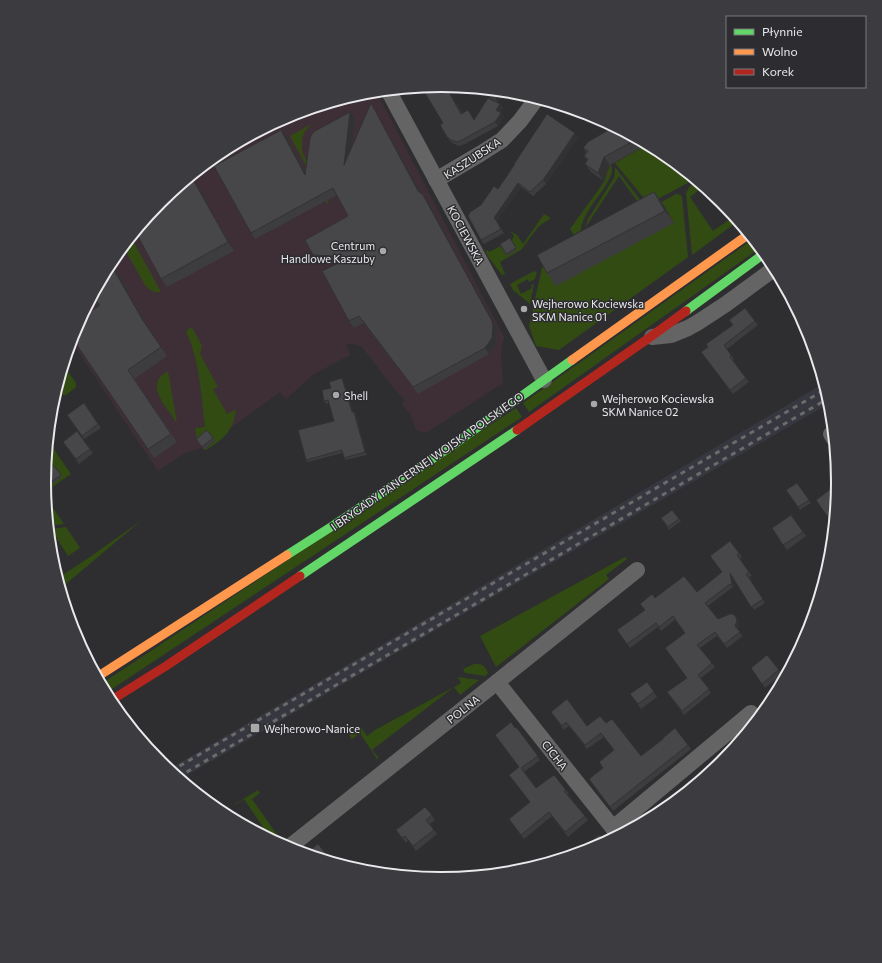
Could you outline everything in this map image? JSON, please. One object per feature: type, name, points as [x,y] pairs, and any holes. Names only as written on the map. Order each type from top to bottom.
[{"type":"main road","name":"I BRYGADY PANCERNEJ WOJSKA POLSKIEGO","points":[[102,674],[334,525],[452,445],[745,237]]},
{"type":"main road","points":[[116,697],[166,666],[343,548],[516,430],[649,338],[760,258]]},
{"type":"street","name":"KOCIEWSKA","points":[[391,95],[544,380]]},
{"type":"street","name":"KASZUBSKA","points":[[436,180],[502,140],[520,121],[533,103]]},
{"type":"street","points":[[649,338],[671,335],[692,326],[726,304],[770,272]]},
{"type":"street","name":"POLNA","points":[[294,843],[637,570]]},
{"type":"street","name":"CICHA","points":[[497,682],[616,830]]},
{"type":"street","name":"CICHA","points":[[623,826],[750,713]]},
{"type":"shaded area","points":[[379,97],[504,337],[501,353],[503,383],[426,433],[416,430],[411,415],[401,403],[405,401],[362,347],[354,344],[346,344],[350,355],[314,374],[286,399],[280,392],[205,447],[185,453],[158,471],[75,347],[91,309],[103,286],[132,244],[148,224],[184,188],[224,157],[292,121],[340,105]]},
{"type":"shaded area","points":[[819,386],[824,406],[186,776],[174,766]]},
{"type":"green space","points":[[311,124],[304,133],[302,139],[302,152],[329,203],[327,204],[290,136]]},
{"type":"green space","points":[[642,147],[658,157],[690,182],[656,200],[646,199],[615,163]]},
{"type":"green space","points":[[609,161],[612,170],[610,178],[584,219],[581,230],[574,235],[570,229],[604,182]]},
{"type":"green space","points":[[615,167],[641,201],[640,205],[619,176],[585,228],[588,219],[614,178]]},
{"type":"green space","points":[[693,184],[700,189],[690,197],[713,231],[730,220],[734,224],[692,255],[686,193],[690,186]]},
{"type":"green space","points":[[676,194],[682,196],[688,257],[559,350],[536,346],[529,326],[542,268],[544,266],[556,285],[673,223],[663,205],[650,208]]},
{"type":"green space","points":[[544,214],[551,218],[539,226],[521,250],[500,262],[505,274],[502,275],[485,251],[488,250],[489,252],[512,240],[514,236],[510,231],[517,235],[523,244]]},
{"type":"green space","points":[[134,242],[161,292],[152,291],[145,285],[126,252]]},
{"type":"green space","points":[[749,242],[755,251],[529,412],[523,403]]},
{"type":"green space","points":[[534,271],[537,272],[535,279],[529,282],[528,279],[517,285],[521,294],[532,288],[531,285],[534,284],[530,304],[513,290],[510,284]]},
{"type":"green space","points":[[189,328],[193,329],[202,346],[200,354],[218,387],[213,389],[227,414],[236,409],[233,423],[227,434],[206,450],[204,450],[215,441],[197,441],[195,428],[205,427],[197,366],[191,343],[186,332]]},
{"type":"green space","points":[[67,371],[76,383],[76,387],[66,395],[63,395],[61,392]]},
{"type":"green space","points":[[168,371],[177,423],[162,401],[157,388],[157,382],[160,377]]},
{"type":"green space","points":[[516,408],[522,417],[111,689],[106,681]]},
{"type":"green space","points":[[53,448],[71,474],[51,488],[52,466],[53,465],[52,463]]},
{"type":"green space","points":[[52,506],[64,524],[53,525]]},
{"type":"green space","points":[[142,520],[65,585],[62,575]]},
{"type":"green space","points":[[66,527],[80,548],[68,556],[54,534],[54,529]]},
{"type":"green space","points":[[625,557],[627,559],[606,575],[609,579],[496,667],[480,636]]},
{"type":"green space","points":[[474,664],[479,664],[486,668],[488,673],[485,676],[465,673],[463,669]]},
{"type":"green space","points":[[458,677],[479,680],[460,695],[454,687],[461,683]]},
{"type":"green space","points":[[454,687],[372,750],[379,758],[377,759],[360,733],[352,739],[349,735],[361,727],[367,736],[375,730]]},
{"type":"green space","points":[[258,790],[260,793],[252,799],[277,835],[264,828],[244,799],[235,804]]},
{"type":"building","points":[[449,92],[461,114],[468,110],[474,120],[488,98],[500,104],[496,110],[501,113],[495,122],[457,142],[447,137],[440,125],[443,123],[425,93]]},
{"type":"building","points":[[490,95],[498,96],[496,99]]},
{"type":"building","name":"Centrum Handlowe Kaszuby","points":[[371,103],[418,191],[423,195],[493,325],[492,338],[485,348],[413,387],[359,316],[349,321],[322,271],[351,257],[313,255],[305,240],[348,216],[333,188],[251,233],[214,166],[281,130],[305,175],[310,138],[312,134],[350,112],[344,165]]},
{"type":"building","points":[[547,114],[575,133],[543,180],[530,192],[518,183],[494,218],[501,229],[481,240],[468,216],[470,212],[481,205],[494,186],[498,189]]},
{"type":"building","points":[[609,130],[632,142],[604,157],[598,173],[585,164],[588,159],[584,156],[588,151],[583,148],[588,142]]},
{"type":"building","points":[[193,180],[228,242],[161,279],[138,237],[165,206]]},
{"type":"building","points":[[654,192],[665,211],[547,273],[537,255]]},
{"type":"building","points":[[510,238],[516,248],[506,254],[500,244]]},
{"type":"building","points":[[114,270],[142,319],[161,347],[128,370],[171,434],[148,449],[76,344],[90,312],[100,305],[96,300]]},
{"type":"building","points":[[745,308],[755,321],[724,345],[731,355],[730,357],[746,378],[730,390],[701,352],[708,347],[706,344],[733,325],[729,320]]},
{"type":"building","points":[[342,378],[352,412],[354,412],[365,452],[344,458],[342,450],[306,460],[298,430],[334,421],[328,400],[324,401],[322,390],[331,388],[329,382]]},
{"type":"building","points":[[84,403],[98,424],[82,436],[67,415]]},
{"type":"building","points":[[207,430],[213,438],[202,447],[196,439]]},
{"type":"building","points":[[77,431],[90,449],[76,459],[63,442]]},
{"type":"building","points":[[54,466],[61,475],[51,482],[52,468]]},
{"type":"building","points":[[797,483],[809,500],[798,507],[786,490]]},
{"type":"building","points":[[831,489],[829,514],[827,516],[816,500]]},
{"type":"building","points":[[672,510],[679,519],[668,527],[661,518]]},
{"type":"building","points":[[791,515],[803,532],[783,545],[772,528]]},
{"type":"building","points":[[730,541],[739,553],[737,555],[749,572],[746,574],[763,599],[751,607],[730,573],[732,586],[730,584],[705,603],[718,619],[733,614],[737,621],[735,626],[740,632],[724,644],[715,632],[697,645],[712,663],[698,675],[709,689],[682,711],[667,692],[687,678],[665,648],[685,633],[673,616],[659,627],[656,623],[627,644],[617,630],[645,610],[640,604],[652,594],[655,598],[684,576],[697,592],[722,572],[710,556]]},
{"type":"building","points":[[767,655],[779,670],[762,684],[751,668]]},
{"type":"building","points":[[647,682],[654,692],[638,704],[630,694]]},
{"type":"building","points":[[567,699],[587,726],[600,716],[606,723],[612,719],[641,756],[675,728],[688,745],[610,807],[589,779],[603,768],[599,762],[614,750],[601,733],[585,745],[566,722],[562,726],[551,712]]},
{"type":"building","points":[[511,722],[538,756],[521,768],[536,788],[554,775],[566,790],[564,791],[585,816],[565,832],[549,812],[521,835],[509,819],[530,802],[509,775],[519,767],[495,735]]},
{"type":"building","points":[[425,807],[432,815],[426,820],[434,830],[413,846],[405,836],[402,838],[396,830]]},
{"type":"building","points":[[599,835],[601,837],[590,842]]},
{"type":"building","points":[[318,844],[326,854],[316,851],[311,849]]},
{"type":"railway","points":[[176,768],[821,392]]},
{"type":"railway","points":[[183,774],[823,401]]},
{"type":"traffic: fast","points":[[686,311],[759,257]]},
{"type":"traffic: fast","points":[[287,555],[453,445],[572,360]]},
{"type":"traffic: fast","points":[[300,576],[517,430]]},
{"type":"traffic: slow","points":[[572,360],[745,237]]},
{"type":"traffic: slow","points":[[102,674],[287,555]]},
{"type":"traffic: jam","points":[[517,430],[686,311]]},
{"type":"traffic: jam","points":[[116,697],[166,666],[300,576]]},
{"type":"place","name":"Centrum Handlowe Kaszuby","points":[[383,251]]},
{"type":"place","name":"Wejherowo Kociewska SKM Nanice 01","points":[[524,309]]},
{"type":"place","name":"Shell","points":[[336,395]]},
{"type":"place","name":"Wejherowo Kociewska SKM Nanice 02","points":[[594,404]]},
{"type":"place","name":"Wejherowo-Nanice","points":[[255,728]]}]
